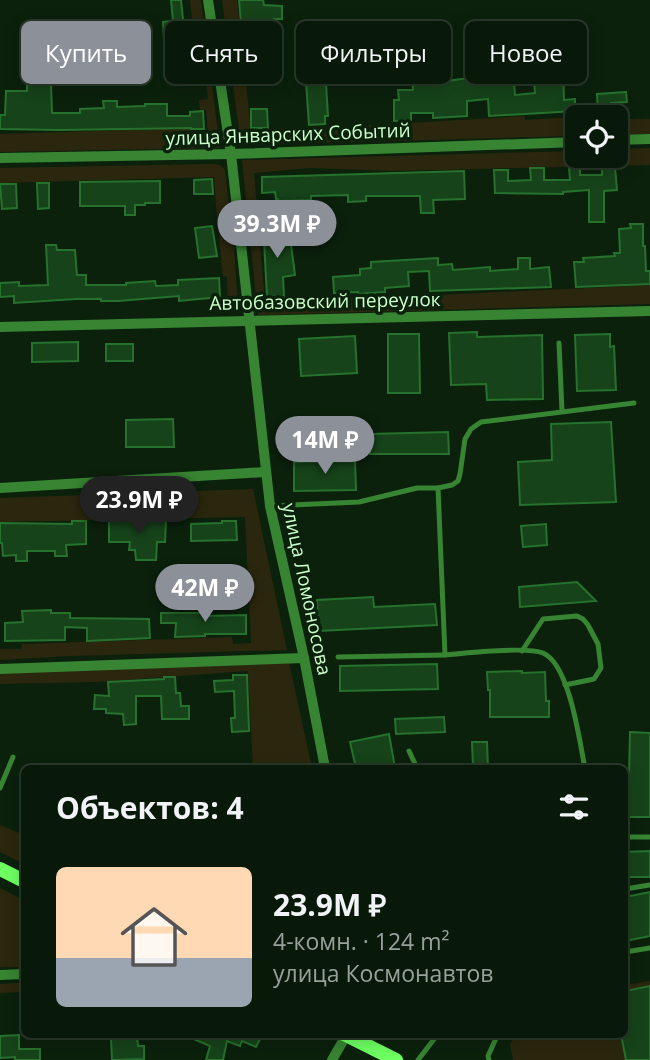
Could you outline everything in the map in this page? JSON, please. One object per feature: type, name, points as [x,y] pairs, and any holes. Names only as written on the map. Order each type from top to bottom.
[{"type":"street","name":"улица Ломоносова","points":[[208,0],[231,154],[270,506],[324,765]]},
{"type":"street","points":[[628,140],[650,139]]},
{"type":"street","name":"улица Январских Событий","points":[[0,158],[231,154],[565,142]]},
{"type":"street","name":"Автобазовский переулок","points":[[0,327],[650,311]]},
{"type":"street","points":[[0,488],[265,472]]},
{"type":"street","points":[[0,669],[304,658]]},
{"type":"street","points":[[0,869],[21,880]]},
{"type":"street","points":[[0,975],[21,974]]},
{"type":"street","points":[[332,1060],[345,1038]]},
{"type":"street","points":[[353,1038],[396,1060]]},
{"type":"lane","points":[[559,344],[562,411]]},
{"type":"lane","points":[[270,506],[359,502],[417,488],[453,485],[462,469],[465,439],[471,429],[481,422],[634,403]]},
{"type":"lane","points":[[438,488],[445,655]]},
{"type":"lane","points":[[522,651],[543,619],[577,616],[583,619],[598,644],[601,668],[594,679],[565,685]]},
{"type":"lane","points":[[338,657],[522,651],[545,654],[553,661],[565,685],[572,706],[583,765]]},
{"type":"lane","points":[[409,751],[416,765]]},
{"type":"lane","points":[[0,788],[13,757]]},
{"type":"lane","points":[[628,837],[650,837]]},
{"type":"lane","points":[[628,889],[650,885]]},
{"type":"lane","points":[[628,952],[650,948]]},
{"type":"lane","points":[[418,1060],[435,1038]]},
{"type":"lane","points":[[489,1060],[488,1056],[496,1038]]},
{"type":"shaded area","points":[[190,0],[201,0],[204,21],[192,21]]},
{"type":"shaded area","points":[[222,0],[237,0],[239,21],[225,21]]},
{"type":"shaded area","points":[[206,84],[212,84],[220,148],[0,152],[0,134],[190,128],[191,136],[208,134],[206,110],[200,110],[199,100],[208,99]]},
{"type":"shaded area","points":[[233,84],[246,84],[251,130],[525,116],[525,120],[565,118],[565,136],[241,145]]},
{"type":"shaded area","points":[[628,115],[629,119],[650,119],[650,134],[628,135]]},
{"type":"shaded area","points":[[650,148],[650,165],[628,166],[628,149]]},
{"type":"shaded area","points":[[565,151],[565,167],[395,171],[310,168],[254,173],[265,303],[650,285],[650,304],[258,315],[242,160]]},
{"type":"shaded area","points":[[214,164],[225,170],[238,306],[228,306],[227,277],[223,276],[214,177],[0,183],[0,168]]},
{"type":"shaded area","points":[[253,489],[287,650],[0,660],[0,649],[21,649],[22,644],[232,637],[233,644],[251,643],[245,517],[0,522],[0,498]]},
{"type":"shaded area","points":[[289,662],[311,765],[253,765],[248,671],[96,682],[0,684],[0,673]]},
{"type":"shaded area","points":[[0,825],[21,834],[21,862],[0,852]]},
{"type":"shaded area","points":[[0,888],[21,898],[21,992],[0,993],[0,984],[19,983],[18,967],[0,967]]},
{"type":"shaded area","points":[[650,981],[650,1060],[513,1060],[510,1045],[514,1038],[628,1038],[628,985]]},
{"type":"building","points":[[171,0],[181,0],[183,21],[173,21]]},
{"type":"building","points":[[239,0],[263,0],[264,5],[282,6],[282,19],[241,21]]},
{"type":"building","points":[[465,78],[465,84],[514,84],[515,95],[535,93],[534,84],[563,84],[564,100],[575,99],[575,105],[565,105],[565,112],[489,116],[488,99],[467,101],[467,116],[433,118],[433,113],[411,113],[411,120],[394,121],[394,100],[399,100],[398,90],[413,90],[413,84],[451,84],[451,80]]},
{"type":"building","points":[[51,84],[52,113],[80,113],[80,109],[104,108],[103,101],[117,101],[117,107],[167,104],[167,116],[190,116],[190,112],[203,111],[204,129],[0,129],[0,115],[5,115],[6,91],[27,91],[27,85]]},
{"type":"building","points":[[306,84],[326,84],[328,116],[325,116],[325,124],[309,125]]},
{"type":"building","points":[[626,92],[627,102],[598,105],[597,94]]},
{"type":"building","points":[[251,109],[267,109],[268,128],[251,128]]},
{"type":"building","points":[[530,168],[544,168],[544,180],[570,180],[569,168],[580,168],[580,175],[602,175],[602,168],[615,168],[617,190],[604,191],[604,222],[589,222],[589,190],[563,194],[495,193],[494,170],[508,170],[508,181],[531,180]]},
{"type":"building","points":[[464,171],[465,199],[433,200],[434,213],[421,213],[420,196],[366,196],[366,201],[348,202],[348,195],[311,196],[311,200],[278,201],[275,192],[262,193],[262,177]]},
{"type":"building","points":[[212,179],[213,194],[194,194],[194,180]]},
{"type":"building","points":[[160,181],[160,203],[135,205],[135,215],[125,215],[125,206],[80,206],[80,182]]},
{"type":"building","points":[[37,183],[49,183],[49,208],[38,209]]},
{"type":"building","points":[[0,184],[16,184],[17,208],[2,209]]},
{"type":"building","points":[[263,222],[276,222],[276,237],[290,237],[295,275],[283,277],[284,296],[267,297]]},
{"type":"building","points":[[630,224],[643,224],[643,246],[646,271],[650,271],[650,284],[576,287],[574,262],[584,262],[583,258],[615,256],[614,253],[620,253],[619,229],[631,228]]},
{"type":"building","points":[[212,226],[217,256],[199,258],[195,228]]},
{"type":"building","points":[[46,245],[56,245],[57,250],[75,250],[77,275],[86,275],[86,285],[126,285],[155,281],[156,286],[178,285],[178,280],[219,278],[220,297],[179,301],[179,296],[118,301],[76,299],[14,303],[14,296],[0,297],[0,283],[19,282],[19,286],[48,285]]},
{"type":"building","points":[[438,258],[438,265],[452,264],[453,270],[490,267],[490,271],[518,269],[518,258],[530,258],[530,269],[549,267],[551,287],[430,291],[429,271],[408,272],[409,286],[385,288],[385,292],[334,293],[333,277],[360,275],[360,269],[371,268],[371,262]]},
{"type":"building","points":[[477,332],[477,337],[542,335],[543,399],[487,400],[486,384],[451,385],[449,333]]},
{"type":"building","points":[[388,334],[419,334],[420,393],[388,393]]},
{"type":"building","points":[[610,334],[610,347],[614,346],[616,390],[577,391],[575,335]]},
{"type":"building","points":[[355,336],[357,373],[301,376],[299,339]]},
{"type":"building","points":[[78,342],[78,361],[32,362],[32,343]]},
{"type":"building","points":[[106,344],[133,344],[133,361],[106,361]]},
{"type":"building","points":[[173,419],[174,447],[126,447],[126,420]]},
{"type":"building","points":[[611,422],[616,502],[520,505],[518,462],[552,460],[551,424]]},
{"type":"building","points":[[448,432],[449,454],[370,454],[370,434]]},
{"type":"building","points":[[355,461],[356,490],[294,491],[294,462]]},
{"type":"building","points":[[109,520],[166,520],[165,542],[157,542],[156,560],[136,560],[135,550],[129,550],[130,542],[109,542]]},
{"type":"building","points":[[72,521],[86,521],[86,544],[66,545],[67,556],[55,556],[55,551],[27,551],[27,561],[16,561],[16,555],[3,556],[0,523],[72,524]]},
{"type":"building","points":[[236,521],[237,540],[191,541],[191,524]]},
{"type":"building","points":[[546,524],[547,545],[523,547],[521,526]]},
{"type":"building","points":[[577,582],[596,601],[520,607],[519,587]]},
{"type":"building","points":[[373,597],[374,607],[435,604],[437,625],[319,631],[317,600]]},
{"type":"building","points":[[51,610],[51,613],[70,613],[70,618],[149,619],[150,638],[87,641],[87,628],[65,627],[65,640],[5,641],[5,623],[23,622],[22,611]]},
{"type":"building","points":[[161,613],[246,615],[246,634],[175,637],[176,623],[161,623]]},
{"type":"building","points":[[437,664],[438,689],[340,691],[340,666]]},
{"type":"building","points":[[487,672],[545,672],[549,717],[490,717]]},
{"type":"building","points":[[233,675],[247,675],[249,731],[232,732],[231,718],[235,718],[234,691],[215,692],[214,681],[233,680]]},
{"type":"building","points":[[175,677],[176,693],[180,693],[181,706],[189,706],[189,719],[162,719],[161,696],[136,696],[136,724],[124,725],[123,714],[94,709],[95,695],[109,696],[108,682]]},
{"type":"building","points":[[444,717],[445,732],[396,734],[395,719]]},
{"type":"building","points":[[630,732],[650,733],[650,817],[628,817]]},
{"type":"building","points":[[389,734],[394,765],[355,765],[350,742]]},
{"type":"building","points":[[472,742],[487,742],[488,765],[473,765]]},
{"type":"building","points":[[650,851],[650,877],[628,877],[628,852]]},
{"type":"building","points":[[650,892],[650,936],[628,940],[628,896]]},
{"type":"building","points":[[650,986],[650,1060],[626,1060],[622,1038],[628,1038],[628,990]]},
{"type":"building","points":[[19,1035],[19,1049],[40,1049],[40,1060],[0,1058],[0,1036]]},
{"type":"building","points":[[111,1038],[137,1038],[138,1046],[144,1046],[144,1059],[112,1060]]},
{"type":"building","points":[[191,1038],[260,1038],[256,1047],[242,1041],[240,1046],[227,1041],[223,1060],[206,1060],[210,1046]]}]
